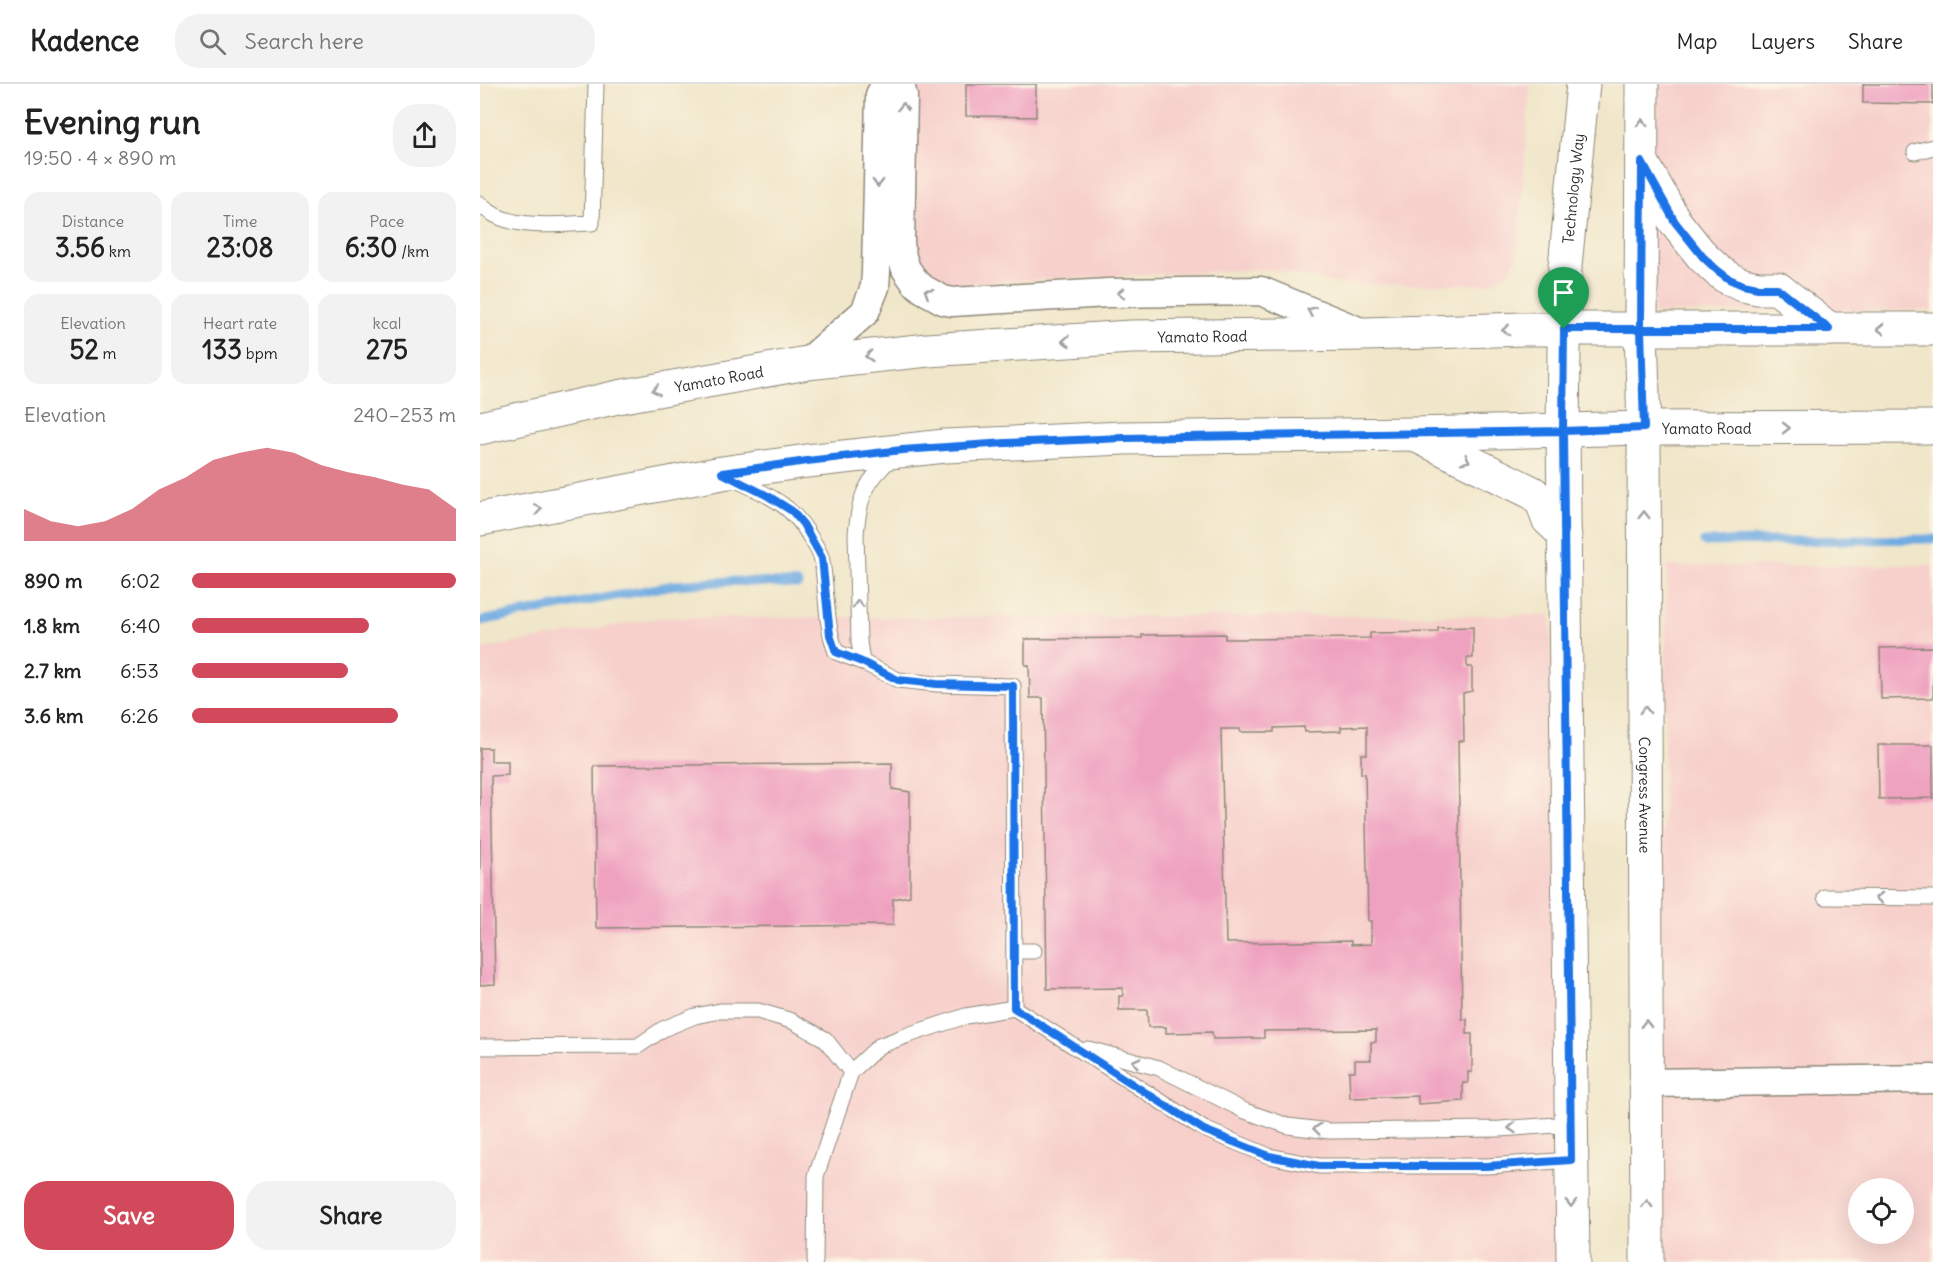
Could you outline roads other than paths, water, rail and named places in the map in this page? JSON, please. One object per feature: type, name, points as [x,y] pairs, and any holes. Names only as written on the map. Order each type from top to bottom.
[{"type":"main road","name":"Technology Way","points":[[1564,329],[1565,266],[1583,84]]},
{"type":"main road","points":[[1641,329],[1642,84]]},
{"type":"main road","points":[[1642,162],[1675,222],[1717,270],[1743,285],[1777,288],[1829,329]]},
{"type":"main road","name":"Yamato Road","points":[[480,428],[618,397],[807,363],[928,350],[1131,337],[1564,329],[1933,329]]},
{"type":"main road","points":[[1564,329],[1563,431],[1572,1262]]},
{"type":"main road","name":"Congress Avenue","points":[[1641,329],[1644,428],[1647,1262]]},
{"type":"main road","name":"Yamato Road","points":[[480,519],[722,473],[902,450],[1006,443],[1123,438],[1644,428],[1933,427]]},
{"type":"main road","points":[[1413,434],[1533,493],[1543,504],[1548,519],[1565,535]]},
{"type":"street","points":[[807,363],[865,312],[872,299],[876,272],[880,95],[886,84]]},
{"type":"street","points":[[900,84],[903,96],[901,250],[906,269],[915,282],[932,295],[952,302],[1108,293],[1261,291],[1365,334]]},
{"type":"street","points":[[1647,1083],[1933,1079]]},
{"type":"lane","points":[[480,204],[486,210],[518,224],[592,223],[596,84]]},
{"type":"lane","points":[[1915,152],[1933,147]]},
{"type":"lane","points":[[862,662],[859,641],[856,534],[860,501],[866,487],[882,467],[902,450]]},
{"type":"lane","points":[[722,473],[792,511],[803,524],[822,558],[830,635],[836,652],[898,680],[937,684],[1013,686],[1014,1008]]},
{"type":"lane","points":[[1825,897],[1933,898]]},
{"type":"lane","points":[[1015,951],[1034,951]]},
{"type":"lane","points":[[815,1262],[816,1176],[851,1072],[879,1046],[898,1038],[966,1016],[1014,1008],[1204,1130],[1269,1156],[1319,1166],[1487,1166],[1571,1160]]},
{"type":"lane","points":[[480,1047],[638,1046],[663,1029],[695,1016],[720,1011],[758,1011],[792,1021],[825,1040],[851,1072]]},
{"type":"lane","points":[[1074,1045],[1159,1068],[1245,1111],[1288,1126],[1330,1131],[1500,1128],[1570,1124]]},
{"type":"waterway","points":[[1704,542],[1933,539]]},
{"type":"waterway","points":[[480,621],[674,585],[732,581],[798,584]]}]
